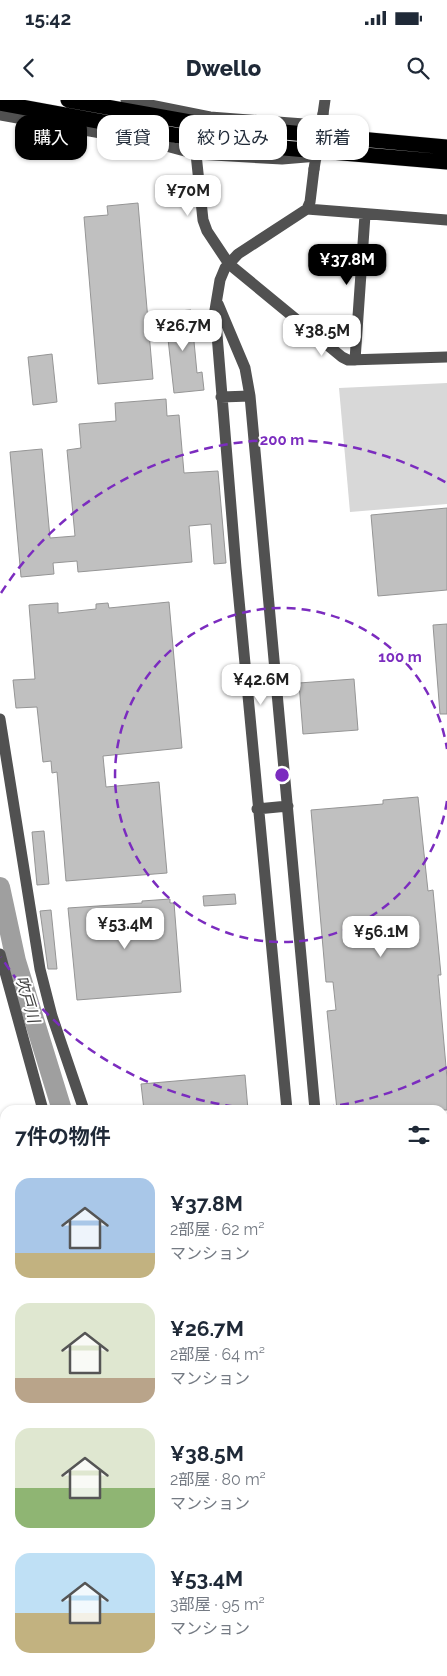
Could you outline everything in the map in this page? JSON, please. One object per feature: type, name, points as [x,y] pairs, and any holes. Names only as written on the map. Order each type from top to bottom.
[{"type":"highway","points":[[68,100],[207,125],[447,147]]},
{"type":"highway","points":[[0,103],[212,142],[297,149]]},
{"type":"highway","points":[[369,155],[447,162]]},
{"type":"street","points":[[128,100],[210,117],[331,126],[396,143]]},
{"type":"street","points":[[287,1105],[257,809],[221,397],[216,310],[220,280],[229,264],[243,249],[306,209],[310,202],[325,100]]},
{"type":"street","points":[[0,115],[151,142],[179,149]]},
{"type":"street","points":[[197,160],[203,220],[206,231],[229,264],[342,357],[356,360],[447,357]]},
{"type":"street","points":[[306,209],[447,220]]},
{"type":"street","points":[[356,360],[366,215]]},
{"type":"street","points":[[217,300],[244,368],[250,396],[315,1105]]},
{"type":"street","points":[[221,397],[250,396]]},
{"type":"street","points":[[0,719],[40,969],[52,1016],[82,1105]]},
{"type":"street","points":[[257,809],[288,806]]},
{"type":"street","points":[[0,954],[42,1105]]},
{"type":"shaded area","points":[[447,383],[447,504],[350,512],[339,388]]},
{"type":"building","points":[[138,203],[153,379],[98,384],[84,217],[108,215],[107,206]]},
{"type":"building","points":[[191,310],[197,373],[202,372],[204,390],[174,393],[165,312]]},
{"type":"building","points":[[52,354],[57,402],[33,405],[28,357]]},
{"type":"building","points":[[166,399],[167,416],[179,415],[184,473],[218,471],[226,563],[214,564],[211,524],[189,526],[192,562],[78,572],[77,561],[53,563],[54,574],[21,577],[10,452],[42,449],[50,538],[75,536],[67,450],[81,448],[79,424],[116,421],[115,403]]},
{"type":"building","points":[[447,508],[447,590],[378,596],[371,515]]},
{"type":"building","points":[[169,602],[182,748],[103,756],[106,787],[159,782],[167,873],[66,881],[57,772],[52,773],[51,761],[43,762],[37,707],[16,708],[13,680],[35,679],[29,605],[58,603],[58,613],[96,609],[96,604],[108,603],[109,608]]},
{"type":"building","points":[[447,624],[447,714],[440,714],[433,625]]},
{"type":"building","points":[[354,679],[358,730],[303,734],[299,683]]},
{"type":"building","points":[[418,797],[428,891],[433,890],[441,975],[438,975],[447,1078],[447,1105],[336,1105],[327,1011],[336,1010],[333,982],[326,982],[311,810],[383,804],[383,800]]},
{"type":"building","points":[[44,831],[49,884],[37,885],[32,832]]},
{"type":"building","points":[[235,894],[236,904],[204,906],[203,896]]},
{"type":"building","points":[[170,899],[170,903],[174,903],[181,992],[77,1000],[68,908],[142,903],[142,901]]},
{"type":"building","points":[[51,910],[57,969],[48,969],[40,911]]},
{"type":"building","points":[[245,1075],[248,1105],[143,1105],[141,1084]]},
{"type":"waterway","name":"吹戸川","points":[[0,887],[16,961],[60,1105]]}]
